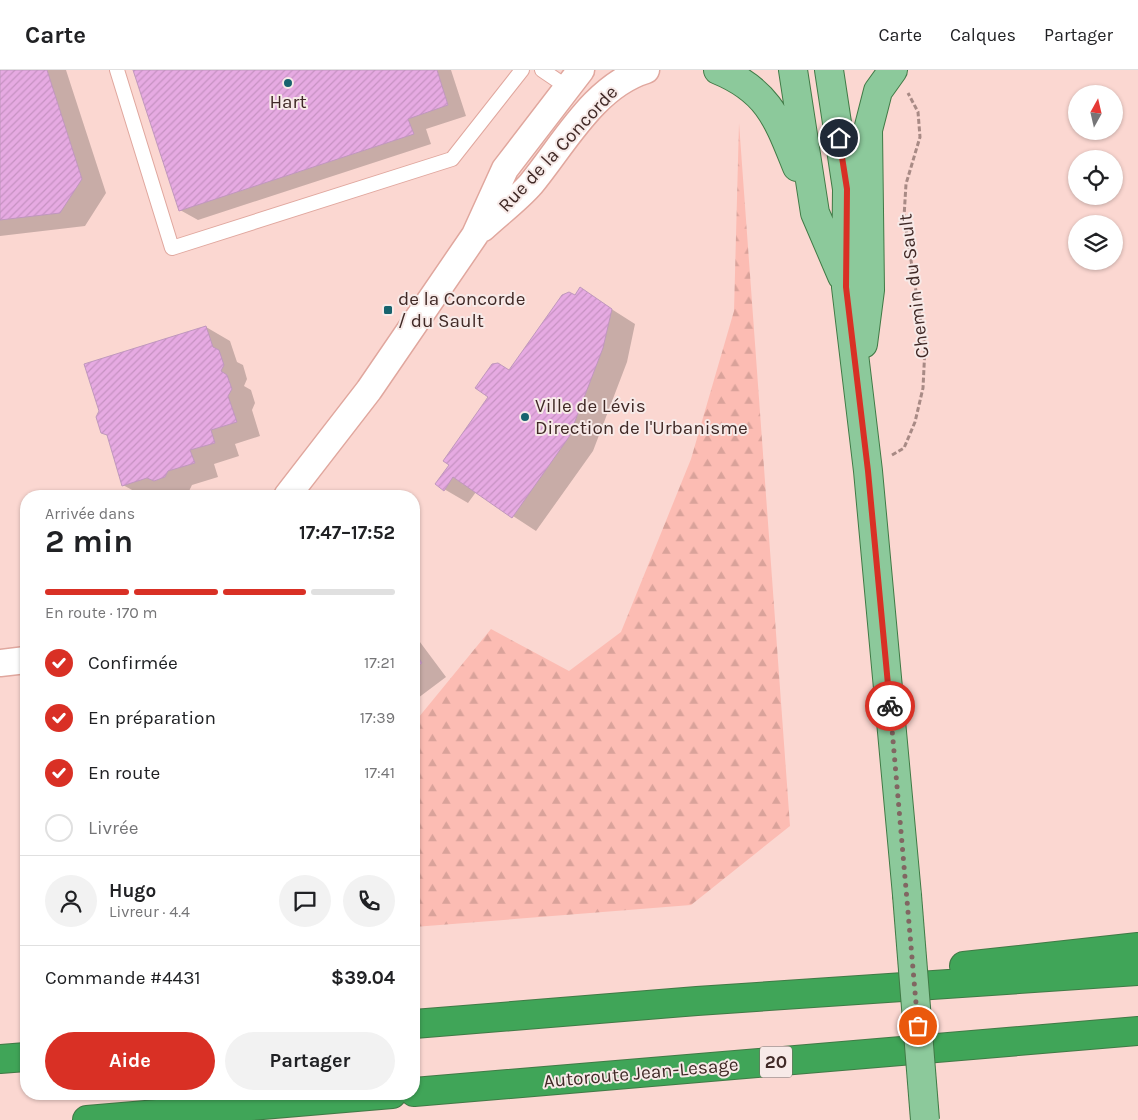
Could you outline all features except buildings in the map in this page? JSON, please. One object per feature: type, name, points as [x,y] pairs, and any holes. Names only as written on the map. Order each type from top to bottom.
[{"type":"highway","points":[[697,1001],[968,965],[1138,948]]},
{"type":"highway","points":[[420,1024],[697,1001],[1138,971]]},
{"type":"highway","name":"Autoroute Jean-Lesage","points":[[420,1091],[1138,1031]]},
{"type":"highway","points":[[0,1059],[20,1057]]},
{"type":"highway","points":[[87,1120],[322,1100]]},
{"type":"main road","points":[[718,70],[740,79],[775,113],[814,213],[846,287]]},
{"type":"main road","points":[[793,70],[814,213]]},
{"type":"main road","points":[[829,70],[847,189],[846,287],[857,364],[868,471],[907,895],[925,1120]]},
{"type":"main road","points":[[857,364],[866,336],[870,290],[868,130],[878,91],[900,80]]},
{"type":"street","name":"Rue de la Concorde","points":[[475,235],[529,185],[587,114],[613,86],[646,70]]},
{"type":"street","name":"Rue de la Concorde","points":[[292,490],[370,390],[475,235],[505,169],[574,78]]},
{"type":"street","points":[[0,663],[20,661]]},
{"type":"lane","points":[[117,70],[172,248],[452,159],[522,70]]},
{"type":"lane","points":[[542,70],[574,78]]},
{"type":"path","name":"Chemin du Sault","points":[[868,471],[904,448],[915,422],[923,388],[925,347],[904,217],[906,184],[920,137],[920,121],[900,80]]},
{"type":"green space","points":[[739,123],[790,826],[691,905],[420,927],[420,716],[491,629],[569,671],[621,632],[691,459],[734,311]]},
{"type":"way so far","points":[[890,706],[918,1026]]},
{"type":"place","name":"Hart","points":[[288,83]]},
{"type":"place","name":"de la Concorde / du Sault","points":[[388,310]]},
{"type":"place","name":"Ville de Lévis Direction de l'Urbanisme","points":[[525,417]]},
{"type":"route","points":[[839,138],[847,189],[846,287],[857,364],[890,706]]}]
